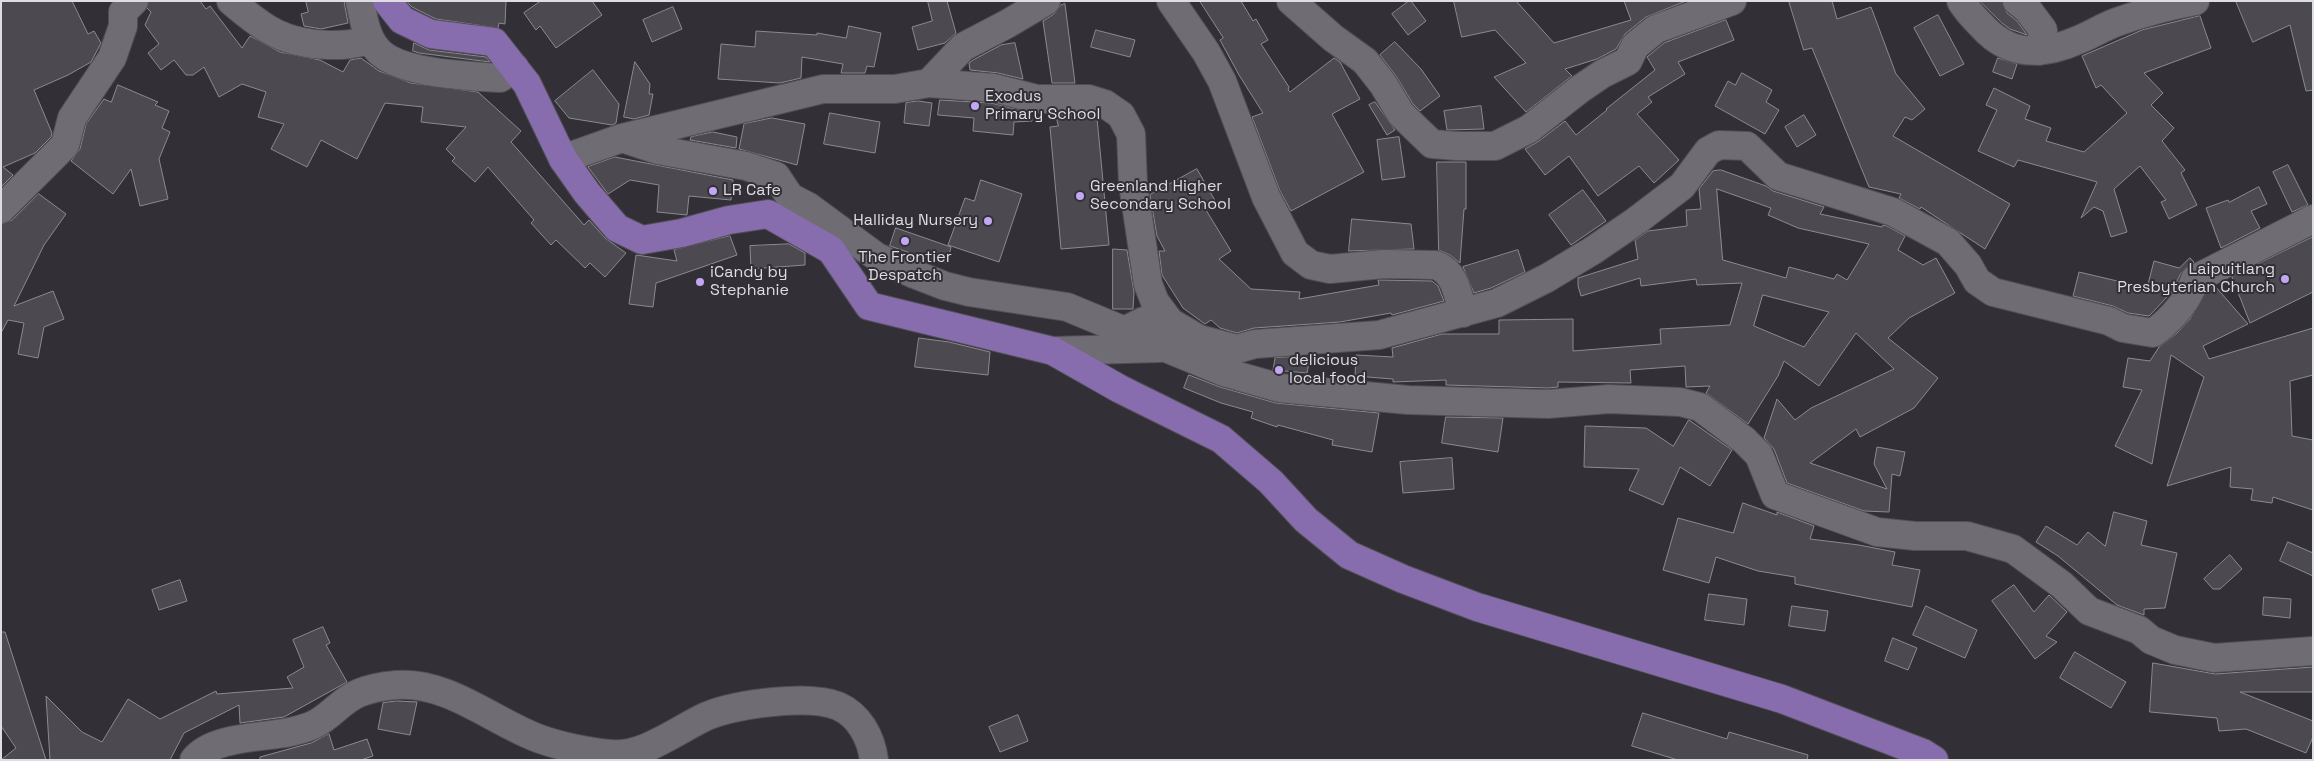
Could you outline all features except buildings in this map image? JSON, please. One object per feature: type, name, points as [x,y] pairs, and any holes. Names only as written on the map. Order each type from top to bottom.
[{"type":"main road","points":[[387,1],[402,20],[431,34],[494,42],[527,84],[563,159],[587,193],[617,228],[642,240],[682,233],[729,220],[768,214],[831,250],[869,306],[1053,351],[1120,389],[1220,439],[1270,482],[1306,520],[1349,555],[1403,580],[1477,607],[1782,699],[1923,753],[1934,760]]},
{"type":"street","points":[[1,209],[65,145],[72,118],[112,58],[123,26],[123,12],[134,1]]},
{"type":"street","points":[[231,1],[254,21],[290,41],[339,45],[358,44],[370,38]]},
{"type":"street","points":[[360,1],[370,38],[376,50],[406,68],[500,78],[515,68]]},
{"type":"street","points":[[929,83],[963,47],[1046,1]]},
{"type":"street","points":[[1171,1],[1206,52],[1222,81],[1266,197],[1295,253],[1311,265],[1330,270],[1384,264],[1436,265],[1444,268],[1454,283],[1463,313]]},
{"type":"street","points":[[1291,1],[1333,38],[1366,61],[1384,84],[1401,114],[1432,144],[1458,146],[1495,146],[1529,129],[1580,89],[1602,74],[1628,61],[1635,46],[1656,29],[1732,1]]},
{"type":"street","points":[[1961,1],[1991,37],[2013,48],[2032,53],[2078,40],[2115,22],[2195,1]]},
{"type":"street","points":[[2017,1],[2028,10],[2044,30],[2040,51]]},
{"type":"street","points":[[563,159],[622,138],[823,89],[895,89],[929,83],[994,88],[1037,98],[1089,99],[1105,104],[1121,115],[1130,134],[1134,193],[1148,284],[1168,335]]},
{"type":"street","points":[[622,138],[658,150],[746,166],[776,176],[790,197],[817,212],[876,257],[944,286],[969,292],[1067,307],[1126,330],[1200,339],[1237,349],[1255,344],[1379,335],[1497,303],[1525,290],[1592,252],[1636,221],[1682,186],[1708,151],[1719,145],[1735,144],[1747,146],[1778,176],[1893,212],[1948,242],[1968,265],[1976,281],[1993,292],[2109,321],[2123,328],[2153,332],[2166,324],[2191,294],[2195,279],[2313,219]]},
{"type":"street","points":[[1053,351],[1168,335],[1256,382],[1307,391],[1408,400],[1548,404],[1609,399],[1680,402],[1700,406],[1744,440],[1759,455],[1776,495],[1877,532],[1915,536],[1967,536],[2014,550],[2062,584],[2089,611],[2139,630],[2151,640],[2175,650],[2214,658],[2313,651]]},
{"type":"street","points":[[194,760],[198,754],[212,746],[237,740],[282,734],[316,724],[358,694],[395,685],[429,688],[464,702],[540,739],[611,754],[630,754],[679,732],[707,716],[736,707],[802,701],[836,705],[850,713],[862,724],[874,760]]},
{"type":"place","name":"Exodus Primary School","points":[[975,106]]},
{"type":"place","name":"LR Cafe","points":[[713,191]]},
{"type":"place","name":"Greenland Higher Secondary School","points":[[1080,196]]},
{"type":"place","name":"Halliday Nursery","points":[[988,221]]},
{"type":"place","name":"The Frontier Despatch","points":[[905,241]]},
{"type":"place","name":"Laipuitlang Presbyterian Church","points":[[2285,279]]},
{"type":"place","name":"iCandy by Stephanie","points":[[700,282]]},
{"type":"place","name":"delicious local food","points":[[1279,370]]}]
